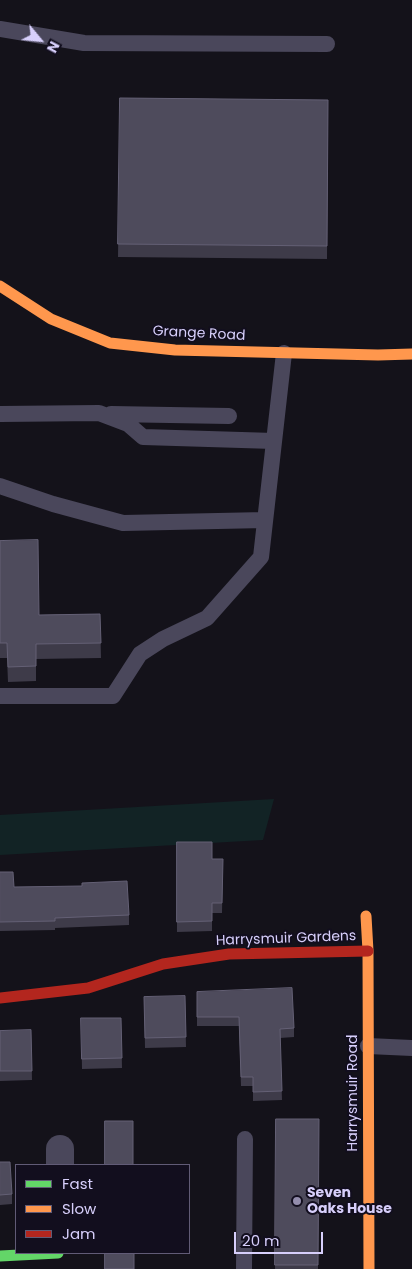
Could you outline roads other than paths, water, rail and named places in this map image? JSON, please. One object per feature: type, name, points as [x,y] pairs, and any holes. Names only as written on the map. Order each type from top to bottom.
[{"type":"street","name":"Grange Road","points":[[0,287],[51,319],[110,343],[175,350],[412,354]]},
{"type":"street","name":"Harrysmuir Road","points":[[366,916],[368,951],[369,1269]]},
{"type":"street","name":"Harrysmuir Gardens","points":[[0,998],[88,988],[163,964],[229,954],[368,951]]},
{"type":"street","points":[[0,1256],[39,1254]]},
{"type":"street","points":[[59,1254],[60,1269]]},
{"type":"lane","points":[[0,28],[84,43],[328,44]]},
{"type":"lane","points":[[0,696],[113,696],[140,654],[207,618],[260,557],[284,353]]},
{"type":"lane","points":[[0,414],[229,416]]},
{"type":"lane","points":[[99,414],[128,424],[143,437],[274,441]]},
{"type":"lane","points":[[0,486],[53,504],[123,523],[265,520]]},
{"type":"lane","points":[[368,1046],[412,1048]]},
{"type":"lane","points":[[244,1269],[245,1139]]},
{"type":"place","name":"Seven Oaks House","points":[[297,1201]]}]
